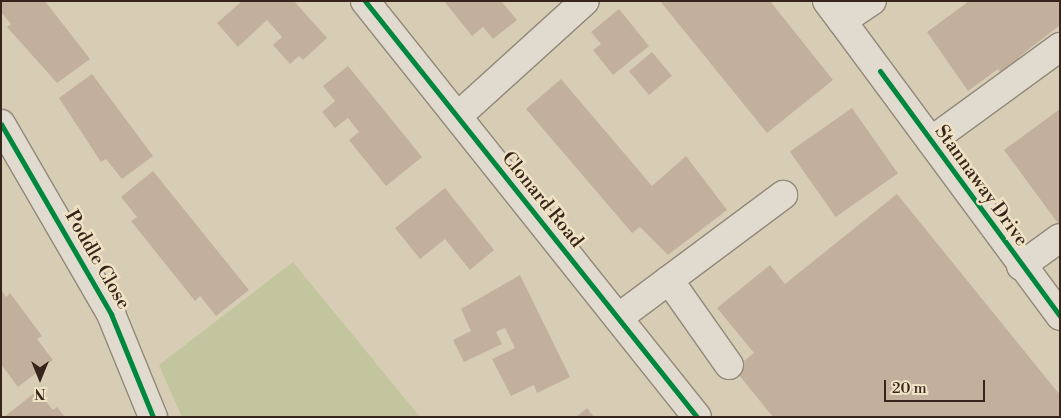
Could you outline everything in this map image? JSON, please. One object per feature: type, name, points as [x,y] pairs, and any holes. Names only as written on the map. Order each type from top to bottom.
[{"type":"street","name":"Clonard Road","points":[[365,1],[697,417]]},
{"type":"street","points":[[458,116],[585,1]]},
{"type":"street","points":[[835,11],[872,1]]},
{"type":"street","name":"Stannaway Drive","points":[[835,11],[1021,266],[1060,316]]},
{"type":"street","points":[[931,141],[1060,47]]},
{"type":"street","name":"Poddle Close","points":[[1,124],[112,314],[153,417]]},
{"type":"street","points":[[618,318],[783,195]]},
{"type":"street","points":[[1021,266],[1060,238]]},
{"type":"street","points":[[668,280],[729,365]]},
{"type":"green space","points":[[293,262],[420,417],[182,417],[159,365]]},
{"type":"building","points":[[1,1],[45,1],[90,59],[57,83],[7,27],[11,24],[1,12]]},
{"type":"building","points":[[242,1],[294,1],[327,38],[303,60],[299,56],[290,64],[273,45],[282,37],[267,20],[238,47],[217,23]]},
{"type":"building","points":[[444,1],[501,1],[517,20],[493,39],[483,27],[472,36]]},
{"type":"building","points":[[660,1],[770,1],[833,80],[767,133]]},
{"type":"building","points":[[969,1],[1060,1],[1060,25],[1019,57],[1025,65],[1005,79],[998,69],[968,91],[927,32]]},
{"type":"building","points":[[619,9],[649,46],[613,75],[593,50],[601,44],[591,32]]},
{"type":"building","points":[[652,52],[672,76],[649,95],[629,71]]},
{"type":"building","points":[[348,66],[422,157],[386,186],[349,140],[359,132],[348,118],[335,128],[322,112],[335,101],[323,86]]},
{"type":"building","points":[[92,74],[153,156],[122,179],[106,159],[101,162],[59,98]]},
{"type":"building","points":[[561,79],[652,186],[686,156],[727,210],[668,255],[640,227],[632,233],[526,109]]},
{"type":"building","points":[[852,108],[898,174],[836,217],[790,152]]},
{"type":"building","points":[[1060,109],[1060,226],[1004,150]]},
{"type":"building","points":[[153,171],[249,290],[216,316],[200,296],[195,301],[131,221],[137,217],[121,197]]},
{"type":"building","points":[[445,188],[494,250],[470,270],[445,239],[420,259],[395,228]]},
{"type":"building","points":[[897,194],[1060,395],[1060,417],[773,417],[734,369],[754,353],[717,308],[770,265],[785,284]]},
{"type":"building","points":[[520,275],[570,377],[537,393],[534,385],[511,396],[492,359],[515,348],[505,328],[496,332],[502,344],[464,362],[453,340],[471,331],[461,309]]},
{"type":"building","points":[[1,290],[6,297],[10,293],[42,336],[37,339],[53,360],[18,387],[1,364]]},
{"type":"building","points":[[37,391],[53,410],[57,407],[65,417],[4,417]]},
{"type":"building","points":[[587,408],[594,417],[576,417]]},
{"type":"cycle path","points":[[365,1],[697,417]]},
{"type":"cycle path","points":[[880,71],[1060,316]]},
{"type":"cycle path","points":[[1,124],[111,314],[153,417]]}]
